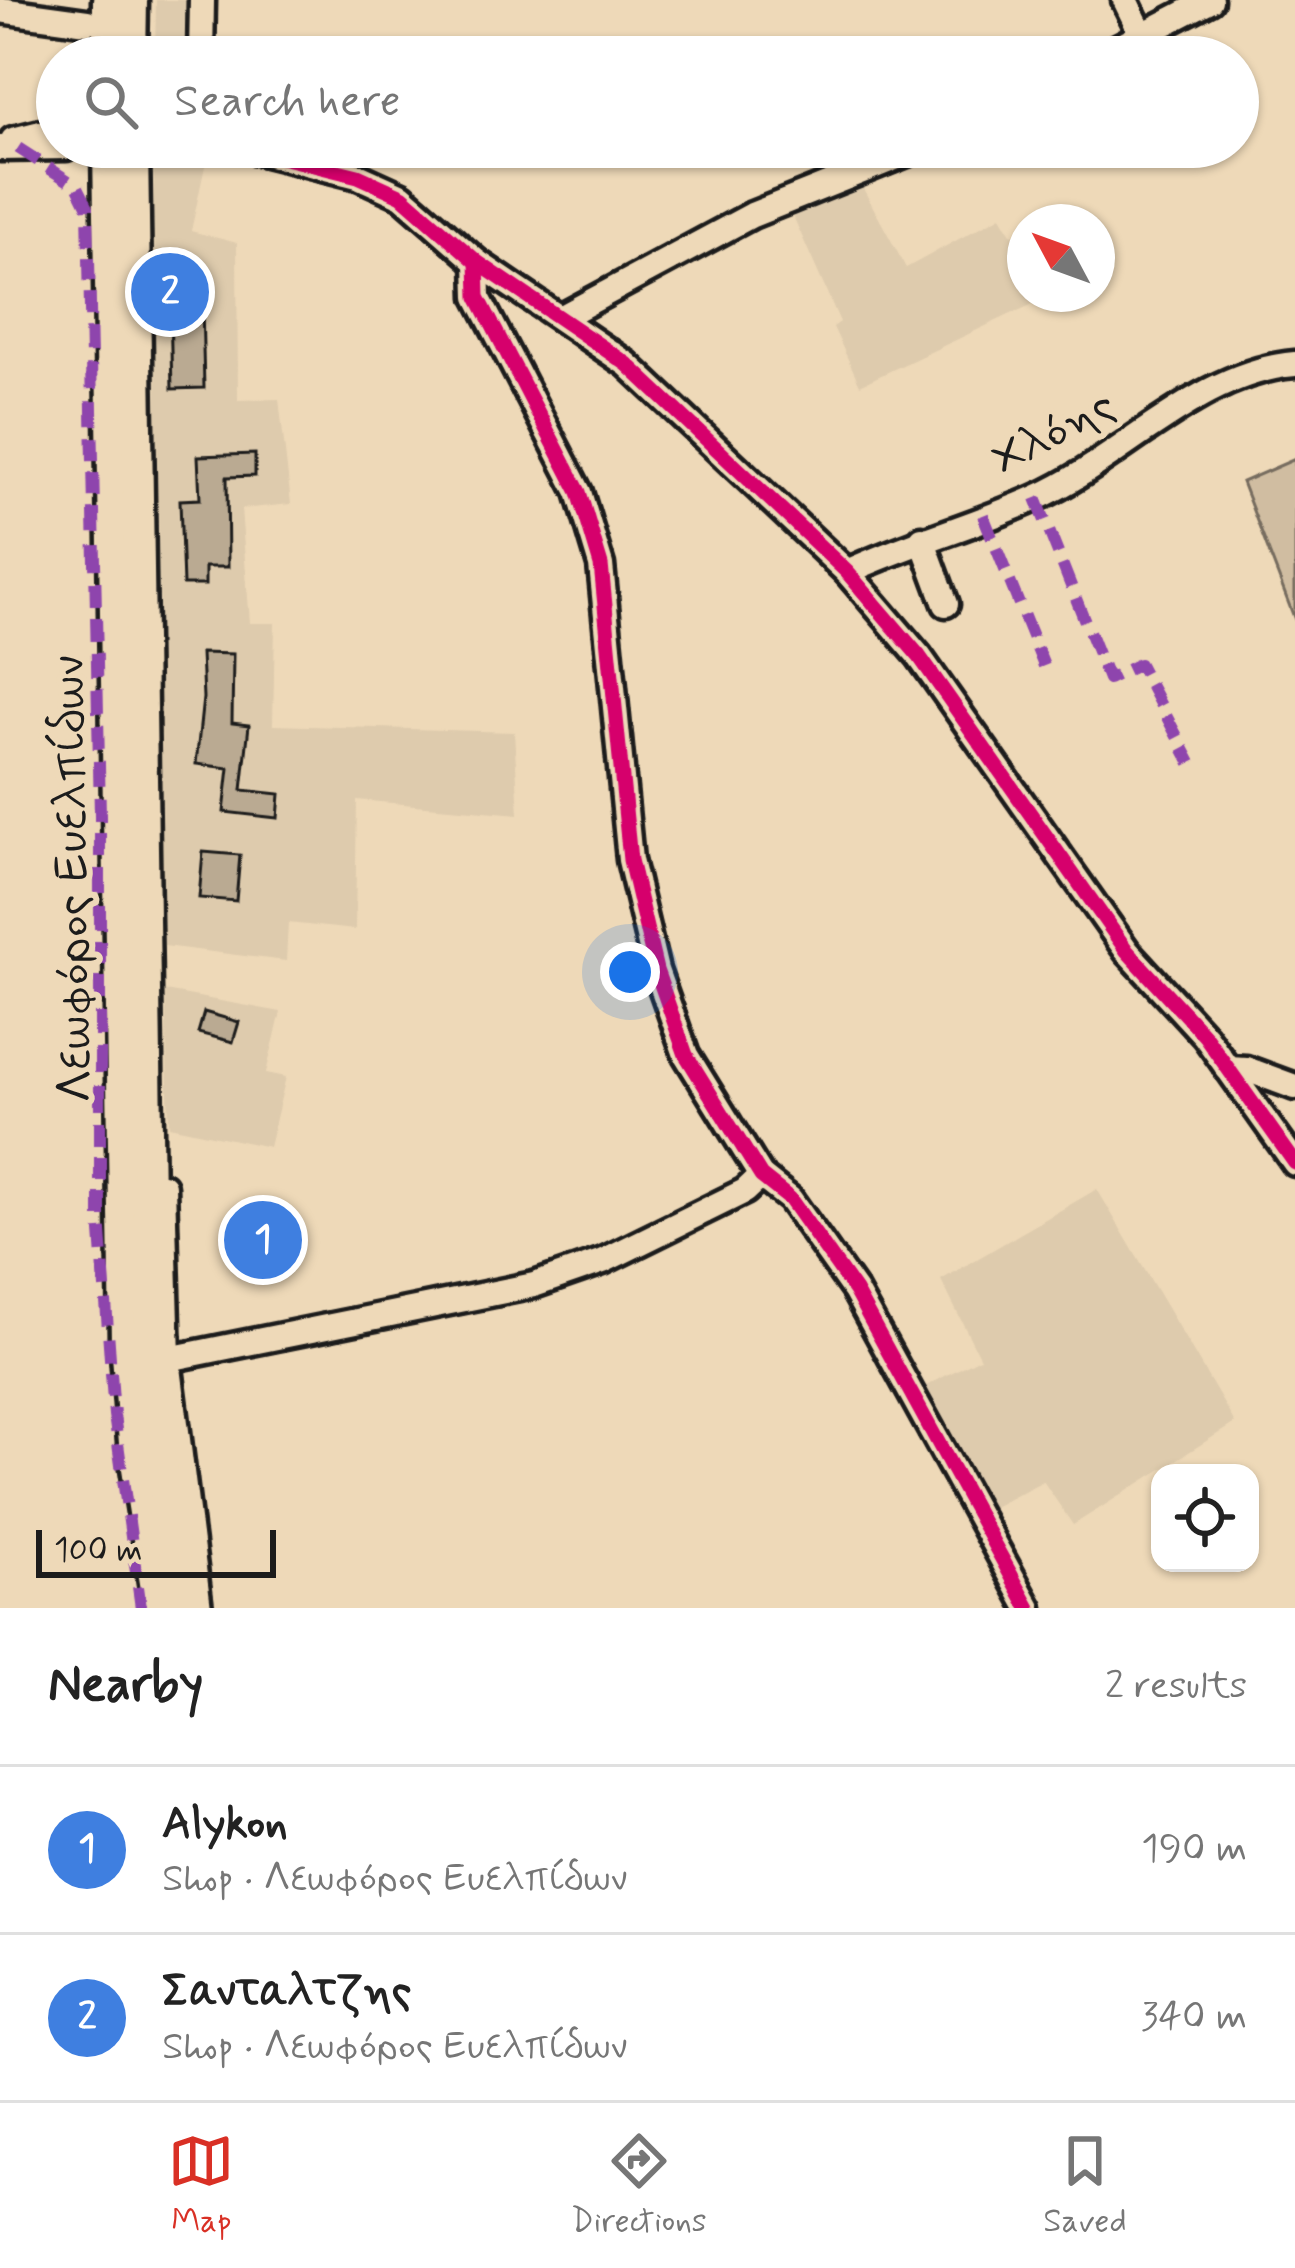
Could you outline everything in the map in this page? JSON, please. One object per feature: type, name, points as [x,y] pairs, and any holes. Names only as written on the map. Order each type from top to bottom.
[{"type":"main road","points":[[131,36],[132,0]]},
{"type":"main road","name":"Λεωφόρος Ευελπίδων","points":[[108,168],[125,1342],[135,1455],[159,1608]]},
{"type":"main road","name":"Λεωφόρος Ευελπίδων","points":[[133,168],[151,1360],[157,1438],[183,1608]]},
{"type":"street","points":[[144,36],[145,0]]},
{"type":"street","points":[[201,36],[202,0]]},
{"type":"street","points":[[1125,0],[1142,35],[1210,0]]},
{"type":"street","points":[[0,10],[97,11]]},
{"type":"street","points":[[0,147],[36,136]]},
{"type":"street","points":[[0,147],[36,147]]},
{"type":"street","points":[[146,168],[168,1359],[199,1608]]},
{"type":"street","points":[[326,168],[358,176],[402,196],[477,262],[627,364],[847,572],[919,656],[1127,951],[1205,1036],[1295,1163]]},
{"type":"street","points":[[562,317],[752,215],[870,168]]},
{"type":"street","points":[[477,262],[478,297],[579,492],[601,565],[630,860],[656,970],[686,1055],[761,1176],[790,1198],[855,1291],[1029,1608]]},
{"type":"street","name":"Χλόης","points":[[847,572],[1036,498],[1213,391],[1262,366],[1295,364]]},
{"type":"street","points":[[922,539],[946,604]]},
{"type":"street","points":[[1227,1068],[1246,1069],[1295,1087]]},
{"type":"street","points":[[168,1359],[534,1285],[603,1261],[745,1191],[761,1176]]},
{"type":"shaded area","points":[[156,0],[195,0],[197,36],[155,36]]},
{"type":"shaded area","points":[[153,168],[205,168],[191,231],[237,243],[238,400],[279,399],[291,504],[241,509],[250,623],[275,623],[273,725],[514,732],[519,814],[357,800],[355,930],[288,923],[286,961],[164,946]]},
{"type":"shaded area","points":[[859,181],[906,268],[1001,216],[1007,226],[1007,312],[1016,312],[860,385],[833,327],[840,322],[789,207]]},
{"type":"shaded area","points":[[1295,459],[1295,620],[1242,482]]},
{"type":"shaded area","points":[[165,991],[281,1012],[266,1073],[286,1077],[269,1147],[169,1126]]},
{"type":"shaded area","points":[[1097,1189],[1235,1423],[1170,1464],[1151,1464],[1151,1476],[1073,1525],[1043,1481],[982,1513],[918,1390],[980,1358],[941,1280]]},
{"type":"building","points":[[202,306],[204,388],[172,389],[170,308]]},
{"type":"building","points":[[255,454],[255,476],[227,477],[228,567],[205,567],[205,585],[183,585],[180,500],[200,499],[198,456]]},
{"type":"building","points":[[201,653],[233,654],[232,723],[249,725],[242,790],[280,794],[278,818],[224,812],[229,768],[196,764],[203,698]]},
{"type":"building","points":[[203,852],[240,855],[236,901],[199,898]]},
{"type":"building","points":[[204,1012],[239,1022],[233,1042],[198,1033]]},
{"type":"building","points":[[247,1215],[285,1220],[278,1263],[240,1257]]},
{"type":"marked path","points":[[18,148],[36,160]]},
{"type":"marked path","points":[[49,168],[78,187],[88,207],[100,816],[100,1217],[114,1415],[141,1608]]},
{"type":"marked path","points":[[1036,498],[1108,679],[1139,664],[1191,763]]},
{"type":"marked path","points":[[983,515],[1044,666]]},
{"type":"cycle path","points":[[326,168],[358,176],[402,196],[477,262],[627,364],[847,572],[919,656],[1127,951],[1205,1036],[1295,1163]]},
{"type":"cycle path","points":[[477,262],[478,297],[579,492],[601,565],[630,860],[656,970],[686,1055],[761,1176],[790,1199],[855,1291],[1029,1608]]},
{"type":"place","name":"Σανταλτζης","points":[[170,292]]},
{"type":"place","name":"Alykon","points":[[263,1240]]}]
